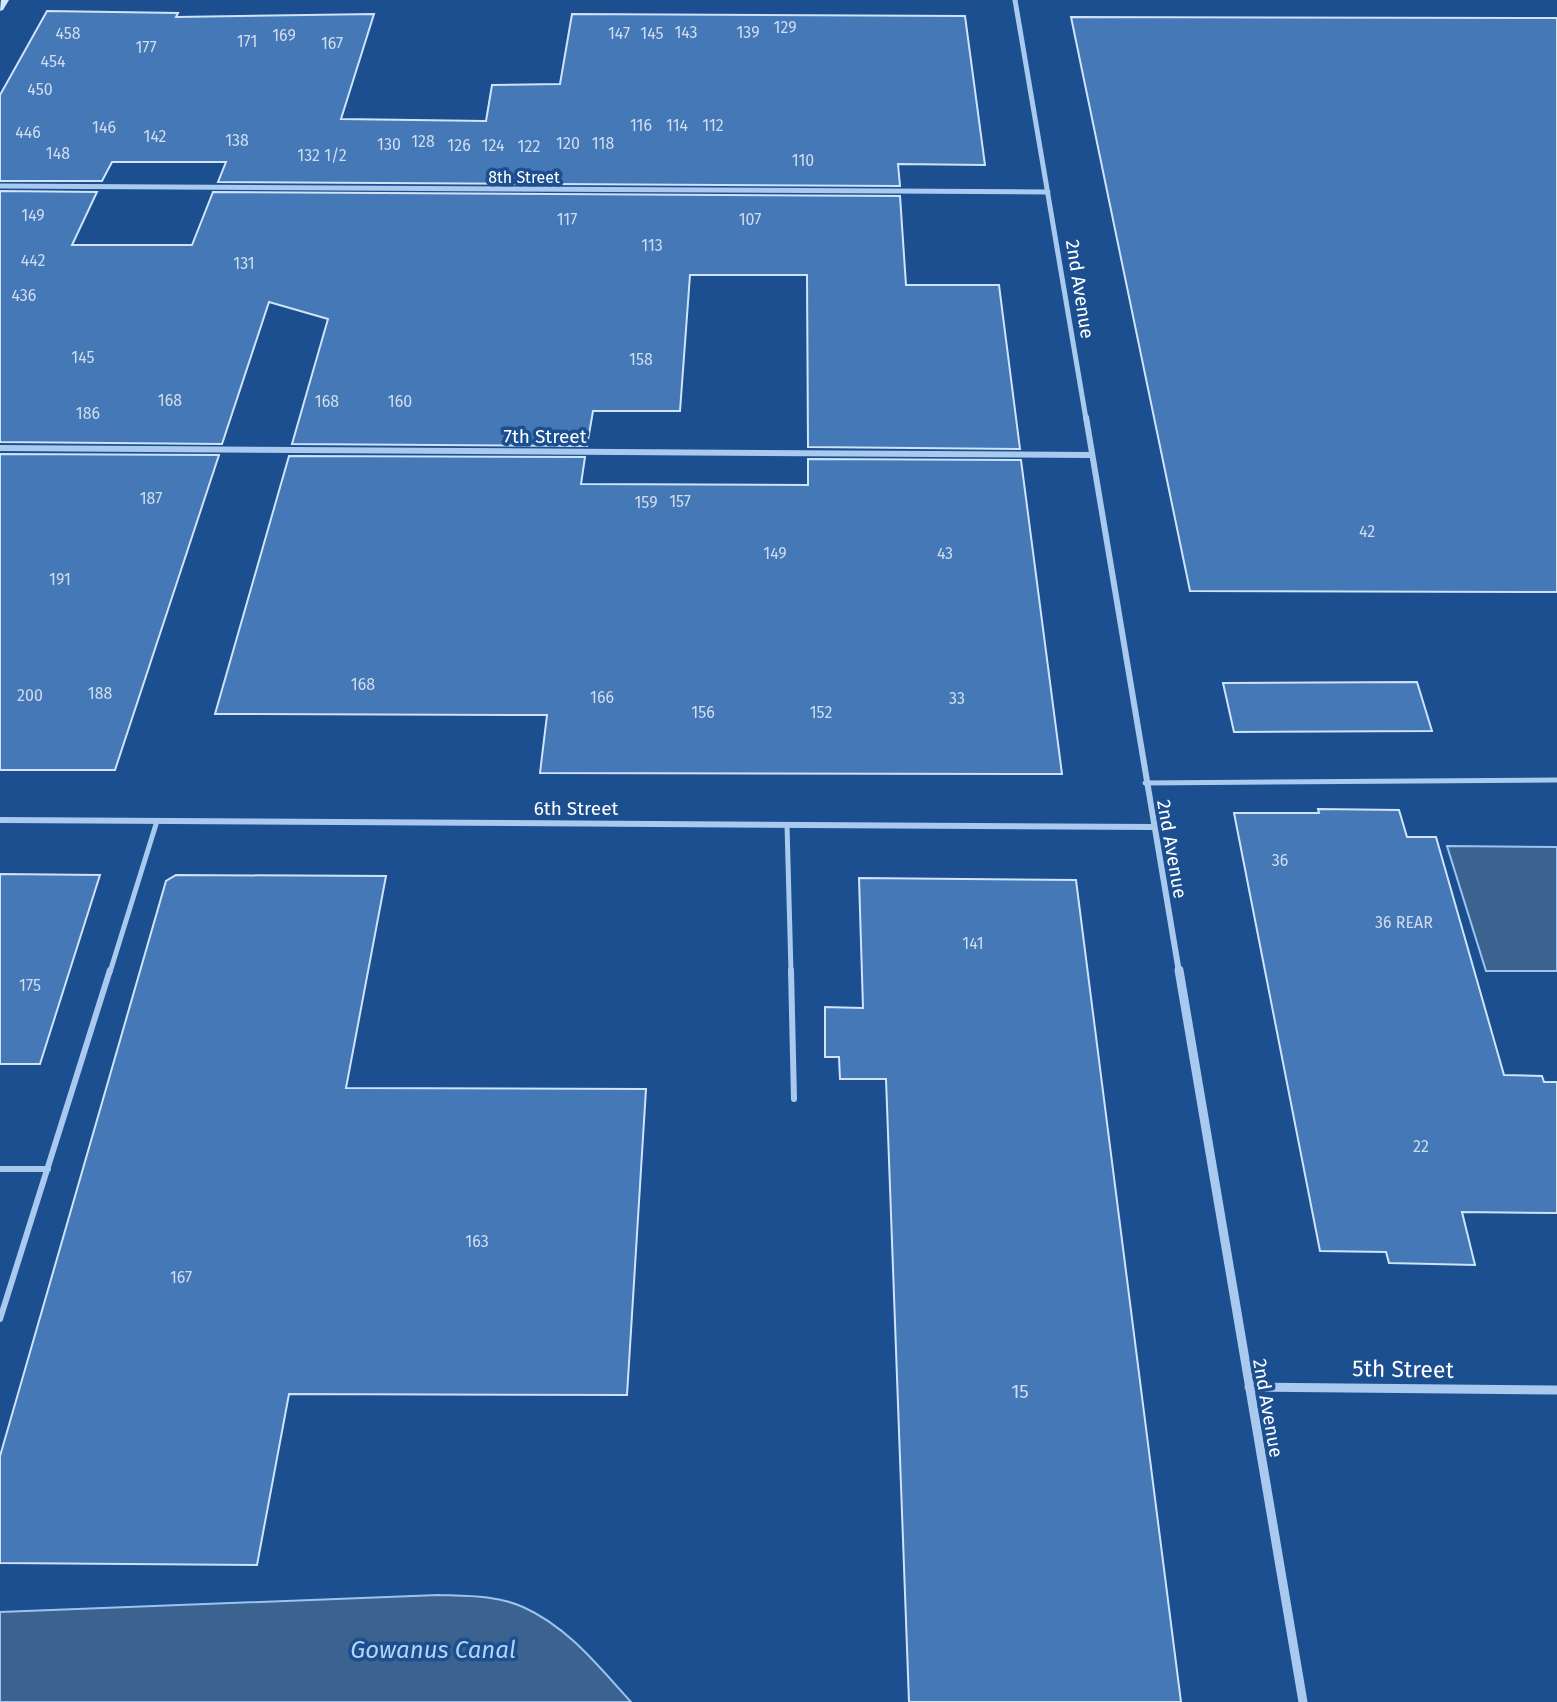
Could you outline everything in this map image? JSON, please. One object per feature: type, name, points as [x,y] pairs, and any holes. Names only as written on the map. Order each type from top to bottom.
[{"type":"main road","points":[[0,8],[5,0]]},
{"type":"street","name":"2nd Avenue","points":[[1015,0],[1145,783],[1303,1702]]},
{"type":"street","name":"8th Street","points":[[0,186],[1048,192]]},
{"type":"street","name":"7th Street","points":[[0,448],[1090,455]]},
{"type":"street","name":"6th Street","points":[[0,820],[1153,827]]},
{"type":"street","name":"5th Street","points":[[1249,1387],[1557,1390]]},
{"type":"lane","points":[[1145,783],[1557,780]]},
{"type":"lane","points":[[0,1319],[157,821]]},
{"type":"lane","points":[[787,825],[794,1099]]},
{"type":"lane","points":[[0,1169],[48,1169]]},
{"type":"water","points":[[1447,846],[1557,847],[1557,971],[1486,971]]},
{"type":"water","name":"Gowanus Canal","points":[[438,1595],[503,1600],[539,1615],[582,1649],[631,1702],[0,1702],[0,1612]]},
{"type":"building","points":[[47,11],[178,13],[176,17],[374,14],[341,119],[486,121],[492,85],[560,84],[572,14],[965,16],[985,165],[898,164],[900,186],[218,182],[226,162],[112,162],[102,181],[0,181],[0,95]]},
{"type":"building","points":[[1071,17],[1557,18],[1557,592],[1190,591]]},
{"type":"building","points":[[0,191],[97,192],[72,245],[192,245],[213,192],[900,196],[906,285],[999,285],[1020,449],[808,447],[807,275],[690,275],[680,411],[593,411],[587,446],[292,444],[328,319],[269,302],[222,444],[0,442]]},
{"type":"building","points":[[0,454],[219,455],[115,770],[0,770]]},
{"type":"building","points":[[289,456],[585,457],[581,484],[808,485],[808,459],[1021,460],[1062,774],[540,773],[547,715],[215,714]]},
{"type":"building","points":[[1417,682],[1432,731],[1234,732],[1223,683]]},
{"type":"building","points":[[1318,809],[1399,810],[1407,837],[1436,837],[1504,1075],[1542,1076],[1544,1082],[1557,1082],[1557,1213],[1462,1212],[1475,1265],[1389,1263],[1386,1252],[1320,1251],[1234,813],[1319,813]]},
{"type":"building","points":[[0,874],[100,875],[40,1064],[0,1064]]},
{"type":"building","points":[[176,875],[386,876],[346,1088],[646,1089],[627,1395],[289,1394],[257,1565],[0,1563],[0,1456],[166,881]]},
{"type":"building","points":[[859,878],[1076,880],[1181,1702],[909,1702],[886,1079],[840,1079],[839,1057],[825,1057],[825,1007],[863,1008]]}]
